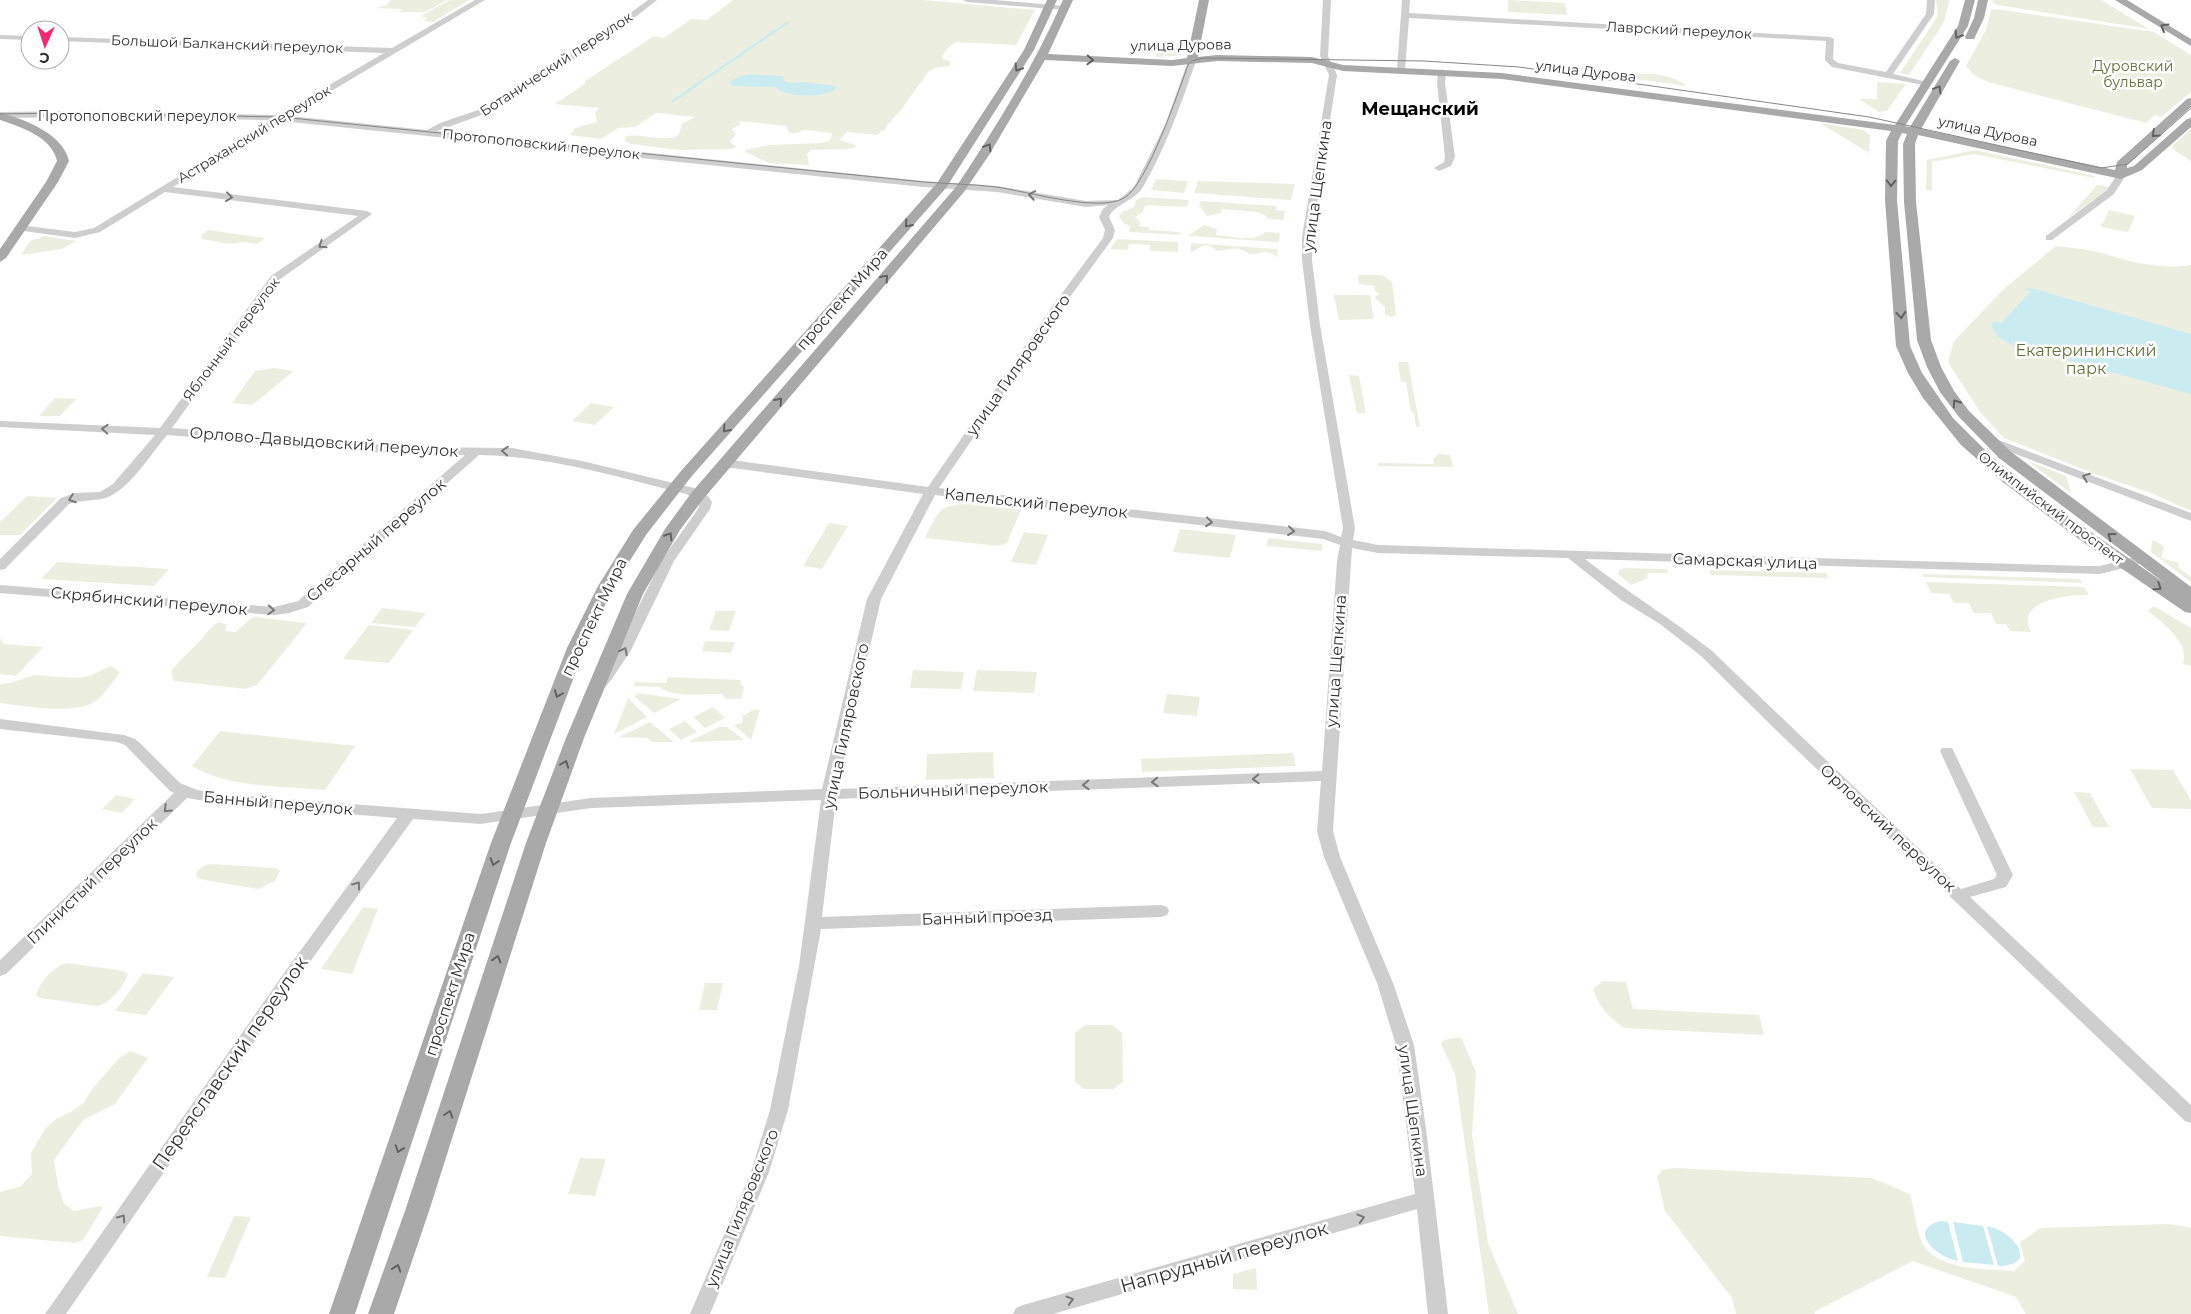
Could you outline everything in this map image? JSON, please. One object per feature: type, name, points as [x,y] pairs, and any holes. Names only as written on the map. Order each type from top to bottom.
[{"type":"main road","name":"улица Гиляровского","points":[[1193,56],[1204,0]]},
{"type":"main road","name":"Олимпийский проспект","points":[[1970,0],[1964,26],[1899,127],[1892,146],[1891,200],[1903,346],[1919,382],[1946,421],[1990,464],[2126,565],[2191,608]]},
{"type":"main road","name":"Олимпийский проспект","points":[[1983,0],[1975,28],[1914,131],[1909,144],[1910,202],[1924,340],[1931,361],[1963,412],[1988,440],[2023,470],[2191,595]]},
{"type":"main road","points":[[2120,0],[2191,42]]},
{"type":"main road","name":"проспект Мира","points":[[342,1314],[511,816],[576,648],[606,586],[639,533],[675,487],[942,185],[1029,50],[1051,3]]},
{"type":"main road","name":"проспект Мира","points":[[381,1314],[417,1212],[505,935],[548,809],[635,594],[673,528],[698,495],[908,252],[962,186],[983,155],[1056,31],[1066,4]]},
{"type":"main road","name":"улица Дурова","points":[[1041,57],[1153,62],[1193,56],[1326,60],[1343,68],[1401,65],[1442,72],[1531,79],[1899,127],[2121,175]]},
{"type":"main road","points":[[2191,101],[2121,164],[2121,175],[2138,168],[2191,121]]},
{"type":"main road","points":[[0,117],[21,122],[36,129],[60,152],[63,161],[52,182],[0,258]]},
{"type":"main road","points":[[1842,120],[1881,130],[1889,137],[1892,146]]},
{"type":"street","name":"Астраханский переулок","points":[[19,228],[69,235],[91,232],[279,118],[481,0]]},
{"type":"street","name":"Ботанический переулок","points":[[429,133],[442,124],[476,116],[487,110],[615,28],[653,0]]},
{"type":"street","points":[[967,0],[1066,4]]},
{"type":"street","name":"улица Щепкина","points":[[1328,0],[1326,60],[1333,75],[1307,236],[1307,260],[1321,367],[1349,528],[1343,561],[1324,817],[1326,842],[1385,983],[1403,1038],[1410,1069],[1438,1314]]},
{"type":"street","points":[[1401,65],[1406,0]]},
{"type":"street","points":[[1888,75],[1930,14],[1930,0]]},
{"type":"street","name":"Лаврский переулок","points":[[1404,15],[1830,39],[1829,58],[1831,63],[1928,83]]},
{"type":"street","points":[[0,37],[20,38]]},
{"type":"street","name":"Большой Балканский переулок","points":[[70,38],[394,51]]},
{"type":"street","name":"улица Гиляровского","points":[[700,1314],[760,1172],[774,1132],[807,966],[828,795],[874,599],[931,491],[1055,310],[1108,238],[1110,230],[1104,217],[1106,211],[1132,195],[1138,188],[1164,138],[1193,56]]},
{"type":"street","points":[[1438,168],[1448,164],[1450,157],[1441,83],[1442,72]]},
{"type":"street","name":"Протопоповский переулок","points":[[0,117],[78,114],[279,118],[996,189],[1080,204]]},
{"type":"street","points":[[2049,238],[2111,192],[2118,184],[2121,175]]},
{"type":"street","name":"Яблонный переулок","points":[[0,566],[65,501],[75,497],[96,497],[110,492],[163,432],[275,278],[367,214],[162,189]]},
{"type":"street","points":[[1080,204],[1105,204],[1124,200]]},
{"type":"street","points":[[1080,204],[1106,221]]},
{"type":"street","name":"Орлово-Давыдовский переулок","points":[[0,424],[163,432],[400,450],[512,452],[563,461],[675,487],[698,495]]},
{"type":"street","points":[[1988,440],[2191,517]]},
{"type":"street","name":"Слесарный переулок","points":[[297,607],[335,577],[477,451]]},
{"type":"street","name":"Капельский переулок","points":[[725,462],[931,491],[1325,535],[1347,543]]},
{"type":"street","name":"Самарская улица","points":[[1347,543],[1378,549],[2085,570],[2100,570],[2126,565],[2143,559]]},
{"type":"street","name":"Орловский переулок","points":[[1573,556],[1626,597],[1665,621],[1706,653],[1781,727],[2191,1116]]},
{"type":"street","name":"Скрябинский переулок","points":[[0,589],[274,611],[297,607]]},
{"type":"street","name":"Банный переулок","points":[[0,724],[104,735],[130,742],[167,780],[184,792],[223,799],[462,818],[511,816],[548,809]]},
{"type":"street","points":[[1946,751],[2005,875],[2000,883],[1959,895]]},
{"type":"street","name":"Больничный переулок","points":[[548,809],[591,803],[1328,776]]},
{"type":"street","name":"Глинистый переулок","points":[[0,970],[184,792]]},
{"type":"street","name":"Переяславский переулок","points":[[55,1314],[290,976],[408,814]]},
{"type":"street","name":"Банный проезд","points":[[813,923],[1161,911]]},
{"type":"street","name":"Напрудный переулок","points":[[1023,1314],[1425,1198]]},
{"type":"green space","points":[[391,0],[447,0],[425,12],[399,12],[402,9],[377,8],[387,5]]},
{"type":"green space","points":[[450,0],[469,0],[433,22],[423,21],[427,18],[421,16]]},
{"type":"green space","points":[[733,0],[923,0],[1035,10],[1016,45],[956,42],[942,56],[943,59],[950,61],[950,66],[935,68],[929,71],[885,130],[881,131],[878,135],[847,132],[839,140],[856,147],[849,149],[811,150],[807,154],[809,165],[769,163],[745,152],[746,150],[769,145],[822,143],[830,140],[831,133],[804,130],[797,133],[789,133],[786,126],[738,121],[741,124],[732,129],[736,134],[730,142],[736,147],[732,149],[679,150],[631,144],[625,141],[626,136],[631,135],[662,138],[674,137],[679,134],[682,124],[695,117],[656,113],[635,127],[618,128],[601,139],[570,135],[575,128],[597,122],[595,113],[599,108],[555,104],[585,84],[585,81],[654,36],[664,38],[691,19],[707,20]]},
{"type":"green space","points":[[1508,0],[1565,3],[1567,15],[1508,12]]},
{"type":"green space","points":[[1936,0],[1950,0],[1943,24],[1909,75],[1900,73],[1936,19],[1938,14]]},
{"type":"green space","points":[[1992,0],[2101,0],[2149,29],[1997,5]]},
{"type":"green space","name":"Дуровский бульвар","points":[[1996,9],[2154,32],[2191,55],[2191,92],[2161,117],[2155,115],[2146,123],[1988,82],[1975,76],[1966,66],[1986,30],[1991,10]]},
{"type":"green space","points":[[1154,45],[1183,45],[1183,51],[1176,56],[1156,57]]},
{"type":"green space","points":[[1649,74],[1676,79],[1687,86],[1621,77]]},
{"type":"green space","points":[[1877,82],[1906,84],[1887,111],[1879,112],[1859,99],[1877,99]]},
{"type":"green space","points":[[1820,123],[1864,130],[1870,136],[1869,153]]},
{"type":"green space","points":[[2191,129],[2191,161],[2174,150],[2172,146]]},
{"type":"green space","points":[[1975,150],[2095,176],[2094,178],[1974,154],[1932,162],[1932,190],[1926,190],[1927,160]]},
{"type":"green space","points":[[1156,179],[1188,181],[1184,193],[1151,190]]},
{"type":"green space","points":[[1198,181],[1295,184],[1291,200],[1194,193]]},
{"type":"green space","points":[[2097,185],[2111,187],[2068,218]]},
{"type":"green space","points":[[1143,197],[1189,200],[1188,205],[1185,207],[1147,205],[1144,207],[1143,212],[1135,217],[1140,222],[1139,226],[1149,227],[1149,230],[1179,232],[1181,235],[1129,232],[1130,226],[1123,223],[1119,216],[1122,212],[1134,207],[1136,200]]},
{"type":"green space","points":[[1201,201],[1276,206],[1276,210],[1285,211],[1283,220],[1268,219],[1258,212],[1222,209],[1221,213],[1207,216],[1199,205]]},
{"type":"green space","points":[[2109,210],[2135,216],[2128,232],[2101,227]]},
{"type":"green space","points":[[1204,225],[1217,229],[1216,235],[1235,237],[1256,237],[1265,232],[1280,233],[1279,242],[1188,236]]},
{"type":"green space","points":[[208,230],[265,238],[257,244],[243,242],[229,244],[202,239],[201,235]]},
{"type":"green space","points":[[45,236],[76,241],[62,249],[21,255],[30,241]]},
{"type":"green space","points":[[1117,239],[1178,242],[1178,252],[1150,251],[1150,245],[1129,244],[1128,250],[1110,249]]},
{"type":"green space","points":[[1191,243],[1277,249],[1278,257],[1266,252],[1251,254],[1241,249],[1217,251],[1211,246],[1205,245],[1191,252]]},
{"type":"green space","name":"Екатерининский парк","points":[[2056,246],[2096,252],[2157,266],[2191,265],[2191,511],[2151,493],[2095,474],[2004,438],[1980,412],[1948,362],[1954,341],[2005,288]]},
{"type":"green space","points":[[1358,275],[1382,275],[1392,282],[1396,315],[1391,317],[1385,314],[1385,307],[1376,299],[1375,296],[1380,294],[1375,291],[1375,286],[1359,284]]},
{"type":"green space","points":[[1334,295],[1370,295],[1374,319],[1339,320]]},
{"type":"green space","points":[[1398,362],[1408,362],[1420,427],[1416,427],[1414,413],[1411,412],[1406,382],[1401,382]]},
{"type":"green space","points":[[274,368],[294,371],[252,405],[232,403],[255,371]]},
{"type":"green space","points":[[1349,375],[1359,376],[1366,413],[1357,413]]},
{"type":"green space","points":[[55,398],[76,399],[60,416],[39,416]]},
{"type":"green space","points":[[591,403],[614,407],[595,425],[572,421]]},
{"type":"green space","points":[[1439,454],[1450,455],[1453,467],[1378,466],[1378,463],[1434,464],[1433,459]]},
{"type":"green space","points":[[2028,461],[2066,476],[2072,494],[2033,465]]},
{"type":"green space","points":[[27,496],[57,498],[20,535],[0,535],[0,522]]},
{"type":"green space","points":[[966,504],[1021,510],[1007,543],[998,546],[925,538],[936,517],[943,509],[949,506]]},
{"type":"green space","points":[[829,523],[848,526],[822,569],[803,566]]},
{"type":"green space","points":[[1180,529],[1236,535],[1230,558],[1173,552]]},
{"type":"green space","points":[[1024,532],[1048,535],[1036,565],[1011,562]]},
{"type":"green space","points":[[1268,538],[1322,544],[1322,551],[1267,546]]},
{"type":"green space","points":[[2152,541],[2156,541],[2164,547],[2161,558],[2179,563],[2178,567],[2191,577],[2191,582],[2151,552]]},
{"type":"green space","points":[[57,562],[169,569],[154,586],[41,579]]},
{"type":"green space","points":[[1624,568],[1667,569],[1668,573],[1647,573],[1648,578],[1631,585],[1618,574],[1619,570]]},
{"type":"green space","points":[[1709,570],[1826,573],[1828,578],[1711,575]]},
{"type":"green space","points":[[1922,574],[2080,579],[2082,583],[1924,577]]},
{"type":"green space","points":[[1926,582],[2084,587],[2089,595],[2069,596],[2046,601],[2030,612],[2028,621],[2031,632],[2010,631],[2006,624],[1996,624],[1991,613],[1974,613],[1969,603],[1954,603],[1949,594],[1931,593]]},
{"type":"green space","points":[[2154,606],[2191,628],[2191,666],[2183,664],[2184,656],[2179,641],[2148,611]]},
{"type":"green space","points":[[382,608],[426,613],[415,627],[371,623]]},
{"type":"green space","points":[[716,611],[736,611],[729,631],[709,630]]},
{"type":"green space","points":[[253,617],[307,623],[257,685],[245,689],[174,681],[171,672],[212,627],[219,622],[227,625],[225,631],[235,632]]},
{"type":"green space","points":[[369,625],[413,630],[389,663],[343,659]]},
{"type":"green space","points":[[0,638],[4,644],[43,647],[16,676],[0,674]]},
{"type":"green space","points":[[705,641],[735,642],[731,653],[702,651]]},
{"type":"green space","points":[[110,666],[120,672],[100,697],[88,705],[77,708],[50,709],[0,703],[0,684],[10,683],[34,675],[77,678],[90,676]]},
{"type":"green space","points":[[913,670],[964,672],[961,689],[910,688]]},
{"type":"green space","points":[[977,670],[1037,672],[1034,693],[973,691]]},
{"type":"green space","points":[[668,677],[741,680],[740,684],[744,687],[741,699],[726,699],[722,694],[689,695],[672,693],[660,687],[634,686],[635,682],[666,683]]},
{"type":"green space","points":[[637,693],[681,699],[654,713],[635,697]]},
{"type":"green space","points":[[1167,694],[1200,697],[1197,716],[1163,713]]},
{"type":"green space","points":[[628,698],[647,717],[614,734]]},
{"type":"green space","points":[[713,707],[725,718],[705,728],[693,717]]},
{"type":"green space","points":[[755,709],[760,710],[751,740],[734,725],[742,723],[742,716]]},
{"type":"green space","points":[[685,721],[697,732],[681,740],[669,729]]},
{"type":"green space","points":[[650,722],[674,742],[653,742],[647,738],[619,737]]},
{"type":"green space","points":[[719,727],[727,727],[744,740],[688,742]]},
{"type":"green space","points":[[220,731],[355,746],[325,790],[256,785],[222,778],[192,766]]},
{"type":"green space","points":[[993,752],[994,778],[926,780],[927,754]]},
{"type":"green space","points":[[1293,753],[1296,766],[1142,772],[1141,759]]},
{"type":"green space","points":[[2130,769],[2173,770],[2191,800],[2191,809],[2152,808]]},
{"type":"green space","points":[[2074,792],[2090,793],[2109,827],[2093,827]]},
{"type":"green space","points":[[116,795],[135,799],[122,813],[102,809]]},
{"type":"green space","points":[[210,864],[275,868],[280,871],[275,881],[258,889],[199,879],[196,876],[199,869]]},
{"type":"green space","points":[[363,907],[378,909],[352,974],[321,969]]},
{"type":"green space","points":[[67,963],[124,971],[128,974],[116,994],[107,1002],[97,1006],[40,998],[36,995],[48,975],[57,967]]},
{"type":"green space","points":[[143,973],[174,977],[146,1015],[115,1011]]},
{"type":"green space","points":[[1603,981],[1626,982],[1633,1009],[1759,1015],[1764,1035],[1625,1028],[1605,1011],[1595,995],[1593,989]]},
{"type":"green space","points":[[705,983],[723,983],[717,1010],[699,1010]]},
{"type":"green space","points":[[1085,1025],[1112,1025],[1122,1033],[1123,1081],[1114,1089],[1084,1089],[1075,1082],[1075,1033]]},
{"type":"green space","points":[[1461,1037],[1476,1072],[1472,1135],[1488,1243],[1518,1314],[1489,1314],[1455,1074],[1441,1044],[1444,1040]]},
{"type":"green space","points":[[130,1051],[148,1058],[115,1104],[83,1120],[54,1160],[58,1185],[64,1204],[74,1211],[101,1206],[102,1209],[83,1240],[75,1243],[0,1236],[0,1192],[21,1186],[32,1174],[31,1153],[45,1129],[56,1119],[71,1112],[84,1102],[118,1059]]},
{"type":"green space","points":[[580,1158],[606,1159],[595,1196],[568,1194]]},
{"type":"green space","points":[[1674,1168],[1872,1178],[1910,1194],[1919,1235],[1927,1250],[1937,1258],[1948,1263],[1975,1268],[2014,1271],[2025,1261],[2020,1242],[2041,1228],[2170,1224],[2191,1228],[2191,1314],[2026,1314],[2016,1297],[1913,1261],[1814,1312],[1815,1314],[1736,1314],[1732,1298],[1665,1211],[1657,1177],[1662,1170]]},
{"type":"green space","points":[[234,1216],[251,1217],[225,1278],[207,1277]]},
{"type":"green space","points":[[1256,1268],[1257,1290],[1233,1289],[1233,1274]]},
{"type":"water","points":[[749,74],[783,76],[784,80],[789,83],[804,82],[836,86],[835,90],[829,92],[805,96],[788,94],[776,87],[732,86],[730,82],[738,77]]},
{"type":"water","points":[[2031,288],[2191,334],[2191,394],[2019,347],[2001,339],[1994,332],[1992,323],[1994,321],[2001,323],[2031,291],[2023,289]]},
{"type":"water","points":[[1941,1221],[1948,1222],[1958,1261],[1934,1249],[1928,1243],[1925,1236],[1926,1230],[1931,1225]]},
{"type":"water","points":[[1953,1222],[1983,1226],[1994,1265],[1963,1262]]},
{"type":"water","points":[[1987,1226],[1997,1229],[2014,1241],[2019,1248],[2020,1255],[2018,1261],[2010,1265],[1998,1266]]},
{"type":"waterway","points":[[673,101],[787,23]]},
{"type":"tram line","points":[[0,114],[65,113],[281,117],[924,182],[987,186],[1062,200],[1098,203],[1113,202],[1124,198],[1133,190],[1152,158],[1188,65],[1192,61],[1203,58],[1424,61],[1519,67],[1869,117],[2101,168],[2128,164],[2191,108]]},
{"type":"district","name":"Мещанский","points":[[1420,109]]}]
